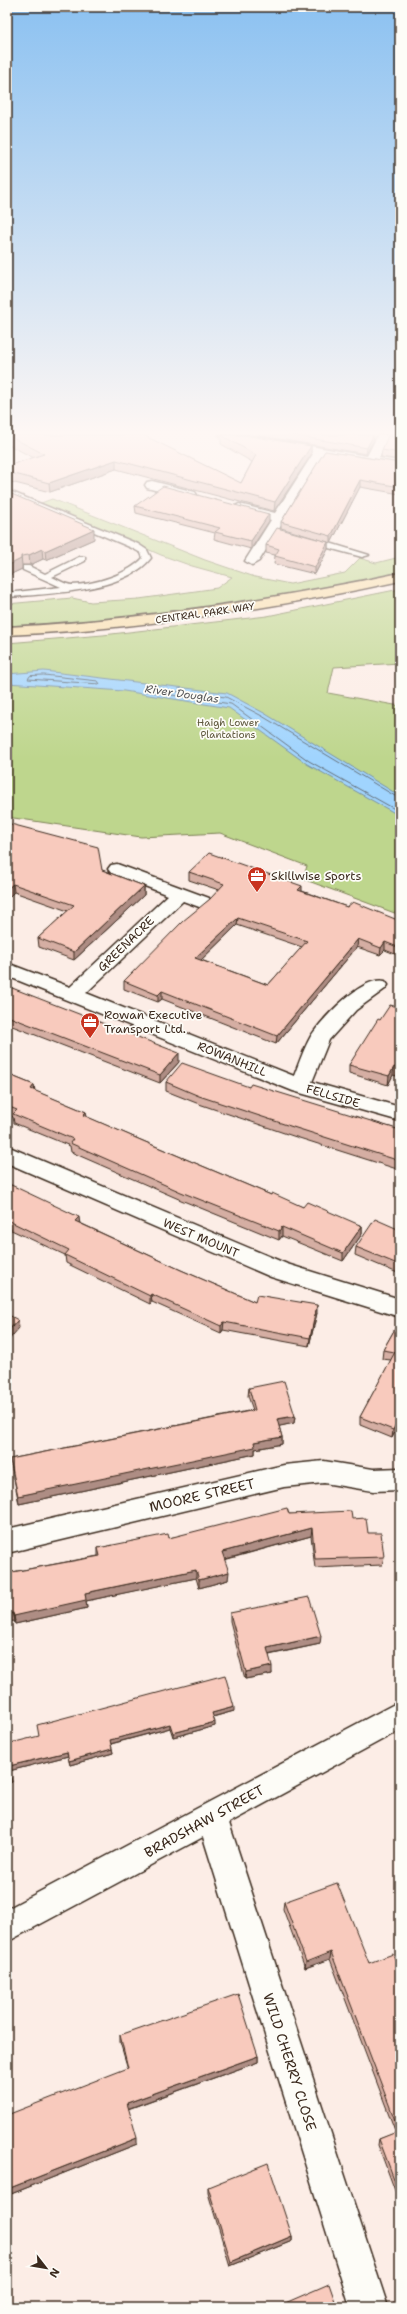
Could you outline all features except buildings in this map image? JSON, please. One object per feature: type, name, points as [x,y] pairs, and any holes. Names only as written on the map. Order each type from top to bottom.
[{"type":"highway","name":"CENTRAL PARK WAY","points":[[7,631],[141,622],[219,611],[339,590],[400,576]]},
{"type":"street","points":[[252,561],[266,543]]},
{"type":"street","points":[[117,869],[202,902]]},
{"type":"street","name":"GREENACRE","points":[[73,995],[180,893]]},
{"type":"street","name":"ROWANHILL","points":[[7,969],[300,1086]]},
{"type":"street","name":"FELLSIDE","points":[[378,985],[349,1005],[320,1038],[300,1086],[400,1114]]},
{"type":"street","name":"WEST MOUNT","points":[[7,1154],[279,1271],[400,1308]]},
{"type":"street","name":"MOORE STREET","points":[[7,1541],[284,1476],[324,1472],[373,1480],[400,1479]]},
{"type":"street","name":"BRADSHAW STREET","points":[[7,1926],[212,1818],[258,1790],[400,1715]]},
{"type":"street","name":"WILD CHERRY CLOSE","points":[[212,1818],[368,2307]]},
{"type":"lane","points":[[7,596],[109,580],[128,574],[140,568],[147,558],[144,552],[127,543]]},
{"type":"lane","points":[[319,543],[365,555]]},
{"type":"lane","points":[[45,576],[82,559]]},
{"type":"lane","points":[[26,568],[68,587]]},
{"type":"green space","points":[[133,543],[162,543],[205,560],[255,577],[290,584],[345,573],[360,558],[376,563],[400,557],[400,572],[352,583],[205,608],[106,619],[7,626],[7,604],[72,598],[91,602],[139,599],[217,588],[232,577],[192,566]]},
{"type":"green space","name":"Haigh Lower Plantations","points":[[400,589],[400,663],[334,667],[328,693],[400,706],[400,915],[303,879],[307,866],[220,833],[141,837],[7,817],[7,643],[103,635],[267,616]]},
{"type":"water","name":"River Douglas","points":[[44,671],[227,693],[264,713],[400,796],[400,816],[307,764],[229,708],[124,691],[7,683],[7,674]]},
{"type":"place","name":"Skillwise Sports","points":[[257,893]]},
{"type":"place","name":"Rowan Executive Transport Ltd.","points":[[90,1039]]}]
